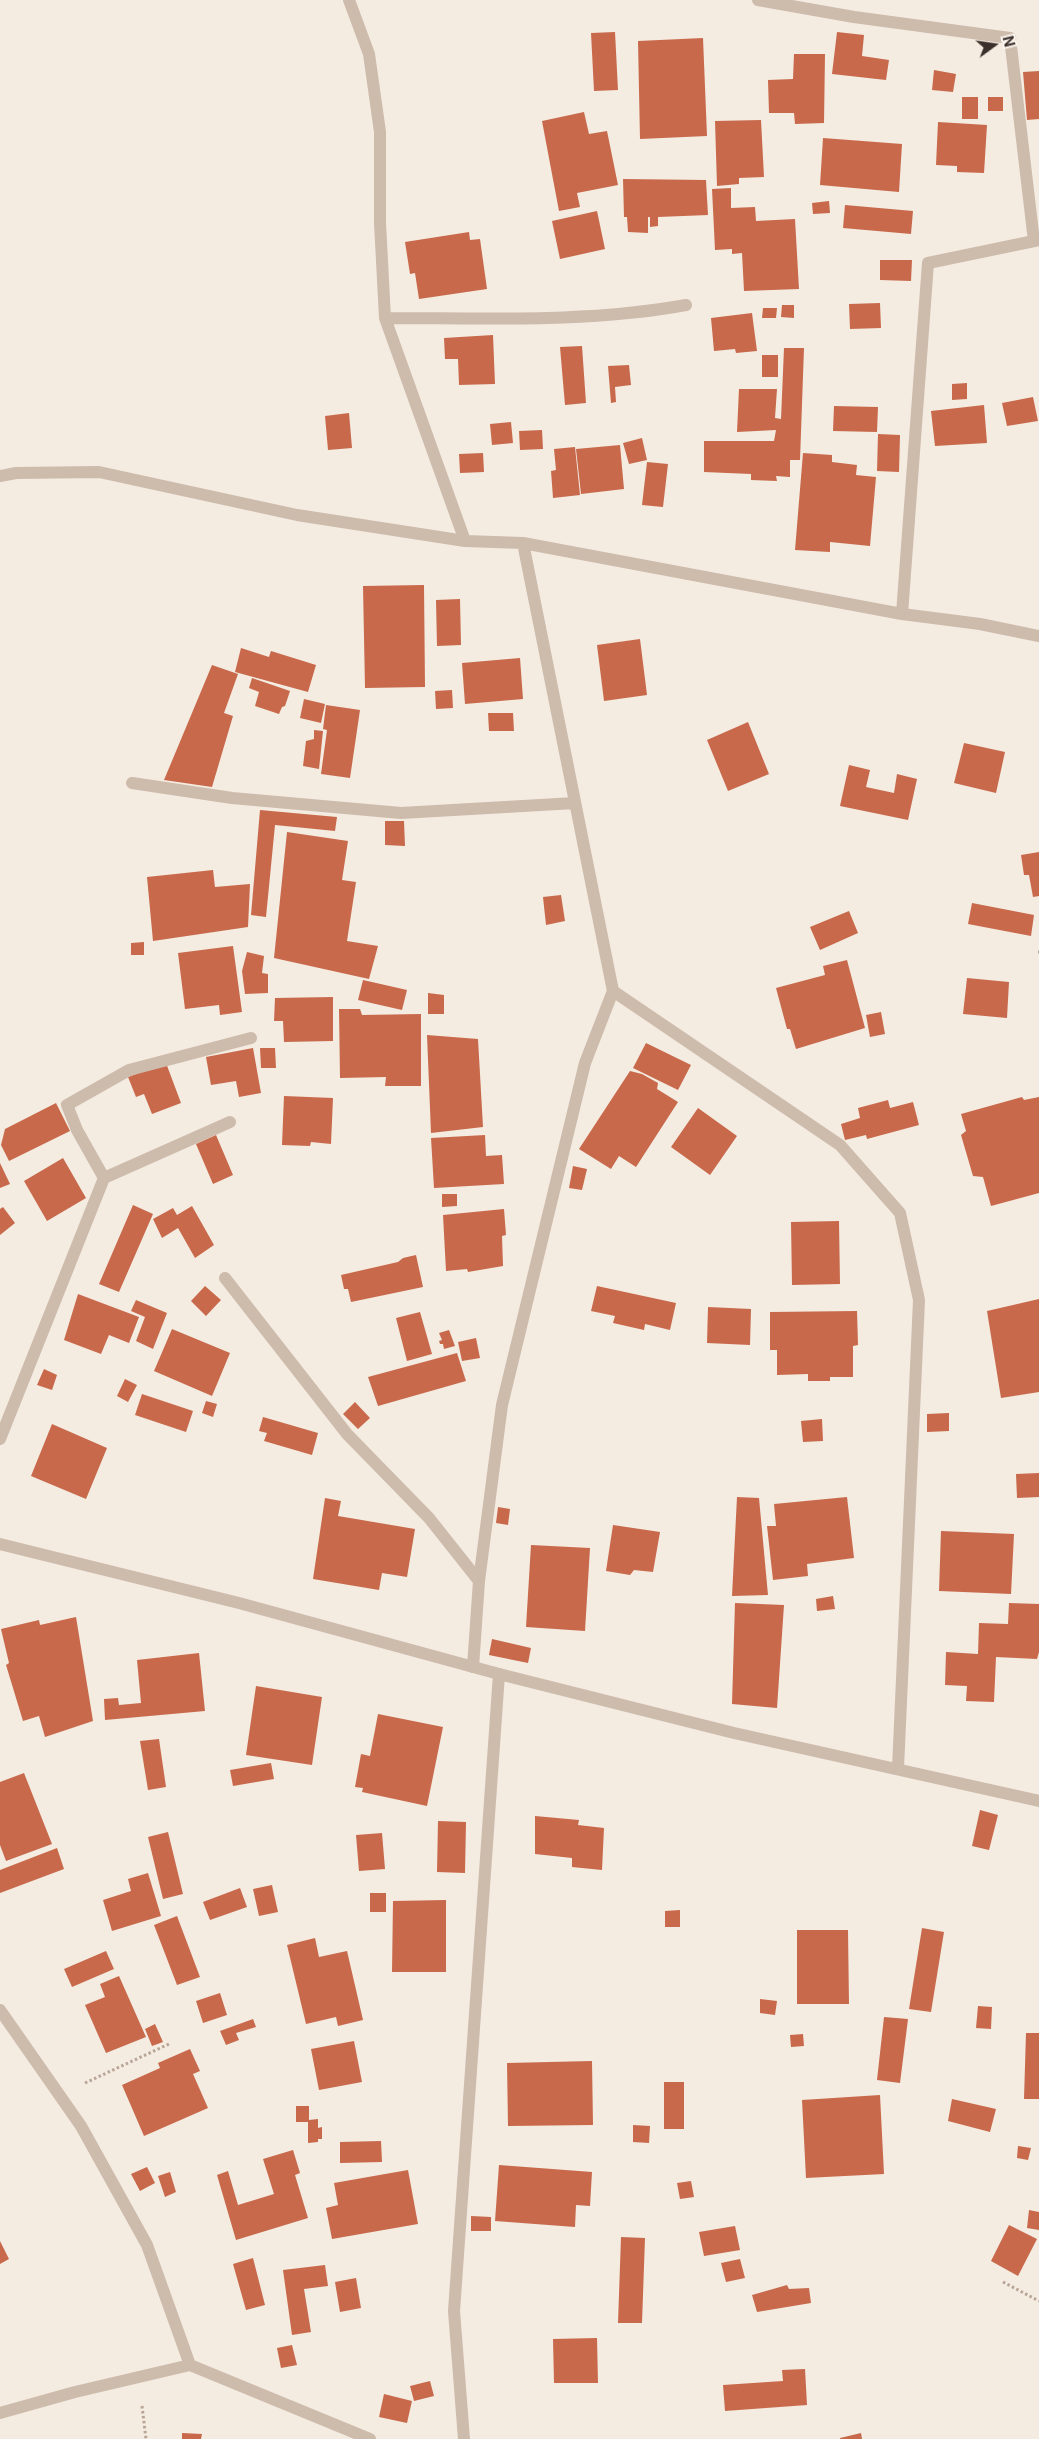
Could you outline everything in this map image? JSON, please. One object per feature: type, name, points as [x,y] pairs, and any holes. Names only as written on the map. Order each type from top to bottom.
[{"type":"street","points":[[348,0],[369,54],[380,132],[380,223],[385,318],[465,541]]},
{"type":"street","points":[[758,0],[854,17],[1010,38],[1036,241],[928,263],[902,614]]},
{"type":"street","points":[[385,318],[570,318],[649,311],[686,305]]},
{"type":"street","points":[[0,476],[16,473],[99,472],[297,515],[465,541],[523,543],[902,614],[980,624],[1039,636]]},
{"type":"street","points":[[473,1667],[479,1581],[502,1405],[585,1063],[612,991],[523,543]]},
{"type":"street","points":[[132,783],[232,798],[401,813],[575,803]]},
{"type":"street","points":[[612,991],[840,1144],[900,1213],[919,1300],[898,1768]]},
{"type":"street","points":[[104,1178],[77,1130],[67,1105],[129,1070],[251,1038]]},
{"type":"street","points":[[0,1439],[104,1178],[230,1122]]},
{"type":"street","points":[[225,1278],[347,1434],[429,1518],[479,1581]]},
{"type":"street","points":[[0,1544],[239,1603],[499,1674],[734,1734],[898,1768],[1039,1801]]},
{"type":"street","points":[[464,2439],[454,2312],[499,1674]]},
{"type":"street","points":[[0,2010],[81,2126],[147,2245],[190,2365]]},
{"type":"street","points":[[0,2414],[75,2392],[190,2365],[370,2439]]},
{"type":"path","points":[[59,2095],[169,2044]]},
{"type":"path","points":[[1003,2282],[1039,2301]]},
{"type":"path","points":[[139,2378],[146,2439]]},
{"type":"building","points":[[615,32],[618,90],[594,91],[591,33]]},
{"type":"building","points":[[837,32],[864,35],[862,56],[889,60],[886,80],[832,74]]},
{"type":"building","points":[[703,38],[707,136],[640,139],[638,41]]},
{"type":"building","points":[[794,54],[825,54],[824,123],[795,124],[794,113],[769,113],[768,80],[793,79]]},
{"type":"building","points":[[934,70],[956,74],[953,92],[932,90]]},
{"type":"building","points":[[1039,71],[1039,119],[1027,120],[1023,72]]},
{"type":"building","points":[[962,97],[978,97],[978,119],[962,119]]},
{"type":"building","points":[[988,97],[1003,97],[1003,111],[988,111]]},
{"type":"building","points":[[584,112],[589,134],[607,131],[618,185],[577,193],[580,207],[559,211],[542,121]]},
{"type":"building","points":[[761,120],[764,177],[739,178],[739,184],[717,186],[715,121]]},
{"type":"building","points":[[938,122],[987,125],[984,173],[957,172],[957,166],[936,165]]},
{"type":"building","points":[[823,138],[902,144],[899,192],[820,185]]},
{"type":"building","points":[[623,179],[706,180],[708,215],[658,217],[658,226],[650,227],[650,217],[648,217],[648,233],[628,232],[627,217],[624,217]]},
{"type":"building","points":[[731,188],[731,208],[755,207],[756,221],[795,219],[799,289],[744,291],[742,253],[732,254],[732,249],[715,250],[712,189]]},
{"type":"building","points":[[829,201],[830,213],[813,214],[812,203]]},
{"type":"building","points":[[845,205],[913,211],[911,234],[843,228]]},
{"type":"building","points":[[597,211],[605,249],[560,259],[552,221]]},
{"type":"building","points":[[469,232],[470,240],[480,239],[487,289],[419,299],[415,273],[410,274],[405,242]]},
{"type":"building","points":[[880,260],[912,260],[911,281],[880,280]]},
{"type":"building","points":[[880,303],[881,328],[850,329],[849,304]]},
{"type":"building","points":[[782,305],[794,305],[794,318],[781,317]]},
{"type":"building","points":[[763,308],[777,308],[776,318],[762,318]]},
{"type":"building","points":[[752,313],[757,351],[736,353],[735,349],[714,351],[711,318]]},
{"type":"building","points":[[493,335],[495,384],[459,385],[458,359],[445,359],[444,338]]},
{"type":"building","points":[[582,346],[586,403],[565,405],[560,347]]},
{"type":"building","points":[[784,348],[804,348],[800,460],[790,460],[790,477],[776,476],[777,481],[751,480],[751,474],[704,472],[704,441],[774,441],[776,430],[737,432],[739,389],[777,389],[775,418],[781,419]]},
{"type":"building","points":[[762,355],[778,355],[778,377],[762,377]]},
{"type":"building","points":[[629,365],[631,385],[615,387],[616,402],[611,403],[608,366]]},
{"type":"building","points":[[967,383],[967,399],[952,400],[952,384]]},
{"type":"building","points":[[1033,397],[1038,421],[1007,426],[1002,403]]},
{"type":"building","points":[[984,405],[987,443],[935,446],[931,411]]},
{"type":"building","points":[[834,406],[878,407],[877,432],[833,431]]},
{"type":"building","points":[[349,413],[352,448],[328,450],[325,416]]},
{"type":"building","points":[[511,422],[513,443],[492,445],[490,424]]},
{"type":"building","points":[[542,430],[543,449],[520,450],[519,431]]},
{"type":"building","points":[[878,434],[900,435],[899,472],[877,471]]},
{"type":"building","points":[[642,438],[647,460],[629,464],[623,443]]},
{"type":"building","points":[[620,445],[624,489],[581,494],[576,449]]},
{"type":"building","points":[[575,447],[580,495],[553,498],[551,471],[556,470],[554,449]]},
{"type":"building","points":[[483,453],[484,472],[460,473],[459,454]]},
{"type":"building","points":[[803,453],[832,455],[832,462],[857,465],[856,475],[876,477],[870,546],[830,542],[830,552],[795,550]]},
{"type":"building","points":[[647,462],[668,464],[663,507],[642,505]]},
{"type":"building","points":[[424,585],[425,687],[365,688],[363,586]]},
{"type":"building","points":[[460,599],[461,645],[437,646],[436,600]]},
{"type":"building","points":[[640,639],[647,695],[604,701],[597,645]]},
{"type":"building","points":[[241,648],[269,657],[271,651],[316,665],[308,692],[235,672]]},
{"type":"building","points":[[520,658],[523,699],[465,704],[462,663]]},
{"type":"building","points":[[212,665],[238,674],[224,713],[233,716],[212,787],[164,780]]},
{"type":"building","points":[[252,678],[290,691],[285,706],[282,707],[279,714],[255,706],[259,692],[249,688]]},
{"type":"building","points":[[452,690],[453,708],[436,709],[435,691]]},
{"type":"building","points":[[304,699],[325,704],[321,723],[300,718]]},
{"type":"building","points":[[326,705],[360,710],[350,778],[321,774],[327,730],[323,729]]},
{"type":"building","points":[[488,713],[513,713],[514,731],[489,731]]},
{"type":"building","points":[[748,722],[769,774],[728,791],[707,740]]},
{"type":"building","points":[[314,730],[323,731],[319,769],[303,766],[306,741],[314,739]]},
{"type":"building","points":[[964,743],[1005,752],[996,793],[954,783]]},
{"type":"building","points":[[849,765],[870,770],[866,787],[894,793],[897,774],[917,779],[908,820],[840,806]]},
{"type":"building","points":[[260,810],[337,817],[335,831],[275,825],[266,917],[251,915]]},
{"type":"building","points":[[385,821],[404,821],[405,846],[385,845]]},
{"type":"building","points":[[287,832],[348,841],[342,880],[356,882],[347,941],[378,946],[369,979],[274,958]]},
{"type":"building","points":[[1039,852],[1039,896],[1033,897],[1029,875],[1024,875],[1021,855]]},
{"type":"building","points":[[213,870],[215,887],[250,884],[248,927],[153,941],[147,877]]},
{"type":"building","points":[[561,895],[565,921],[546,925],[543,897]]},
{"type":"building","points":[[972,903],[1034,915],[1031,936],[968,924]]},
{"type":"building","points":[[849,911],[858,933],[820,950],[810,927]]},
{"type":"building","points":[[144,942],[144,955],[131,955],[131,943]]},
{"type":"building","points":[[233,946],[242,1012],[220,1015],[219,1005],[185,1009],[178,953]]},
{"type":"building","points":[[247,952],[264,956],[262,973],[268,974],[268,993],[245,994],[242,971]]},
{"type":"building","points":[[847,960],[865,1028],[796,1049],[790,1029],[787,1029],[776,988],[825,975],[823,966]]},
{"type":"building","points":[[967,978],[1009,982],[1007,1018],[963,1014]]},
{"type":"building","points":[[363,980],[407,990],[402,1010],[358,1000]]},
{"type":"building","points":[[428,993],[444,995],[444,1014],[428,1014]]},
{"type":"building","points":[[333,997],[333,1041],[284,1042],[283,1021],[274,1021],[275,998]]},
{"type":"building","points":[[339,1009],[360,1009],[362,1015],[421,1014],[421,1086],[385,1086],[386,1077],[340,1078]]},
{"type":"building","points":[[881,1012],[885,1034],[870,1037],[866,1015]]},
{"type":"building","points":[[427,1035],[478,1039],[483,1127],[431,1133]]},
{"type":"building","points":[[646,1043],[691,1065],[678,1090],[633,1068]]},
{"type":"building","points":[[253,1048],[261,1093],[239,1097],[236,1081],[211,1085],[206,1057]]},
{"type":"building","points":[[260,1048],[275,1048],[276,1068],[261,1068]]},
{"type":"building","points":[[166,1063],[181,1103],[152,1114],[144,1094],[136,1097],[128,1077]]},
{"type":"building","points":[[630,1071],[642,1074],[658,1083],[657,1089],[678,1102],[636,1167],[619,1156],[611,1169],[579,1149]]},
{"type":"building","points":[[284,1096],[333,1098],[331,1144],[311,1142],[310,1146],[282,1145]]},
{"type":"building","points":[[1022,1097],[1024,1100],[1039,1097],[1039,1193],[991,1206],[983,1177],[973,1176],[961,1135],[966,1131],[961,1114]]},
{"type":"building","points":[[888,1100],[890,1108],[913,1102],[919,1125],[867,1139],[866,1135],[845,1140],[841,1124],[860,1118],[858,1108]]},
{"type":"building","points":[[56,1103],[70,1131],[9,1161],[1,1145],[5,1129]]},
{"type":"building","points":[[698,1108],[737,1136],[710,1175],[671,1147]]},
{"type":"building","points":[[216,1135],[233,1175],[213,1184],[196,1144]]},
{"type":"building","points":[[485,1135],[486,1156],[502,1155],[504,1184],[434,1188],[431,1138]]},
{"type":"building","points":[[63,1158],[86,1198],[47,1221],[24,1181]]},
{"type":"building","points":[[0,1163],[10,1184],[0,1188]]},
{"type":"building","points":[[573,1166],[587,1169],[582,1190],[569,1188]]},
{"type":"building","points":[[442,1194],[457,1194],[457,1206],[442,1207]]},
{"type":"building","points":[[133,1205],[153,1214],[119,1292],[99,1284]]},
{"type":"building","points":[[192,1206],[214,1245],[195,1258],[178,1228],[162,1238],[153,1219],[173,1208],[177,1215]]},
{"type":"building","points":[[3,1207],[15,1223],[0,1235],[0,1209]]},
{"type":"building","points":[[504,1209],[506,1235],[502,1236],[503,1266],[468,1272],[467,1269],[446,1271],[443,1215]]},
{"type":"building","points":[[839,1221],[840,1284],[792,1285],[791,1222]]},
{"type":"building","points":[[416,1255],[423,1287],[351,1302],[348,1289],[344,1289],[341,1275],[398,1262],[403,1258]]},
{"type":"building","points":[[205,1286],[221,1300],[206,1316],[191,1301]]},
{"type":"building","points":[[597,1286],[676,1303],[670,1330],[645,1324],[644,1330],[613,1323],[615,1316],[591,1311]]},
{"type":"building","points":[[78,1294],[139,1317],[129,1343],[109,1335],[101,1354],[64,1340]]},
{"type":"building","points":[[1039,1299],[1039,1392],[1001,1398],[987,1311]]},
{"type":"building","points":[[136,1300],[167,1313],[153,1349],[136,1341],[145,1317],[131,1311]]},
{"type":"building","points":[[708,1307],[751,1309],[750,1345],[707,1343]]},
{"type":"building","points":[[857,1311],[858,1345],[853,1346],[853,1377],[830,1377],[830,1381],[808,1381],[808,1374],[777,1375],[777,1350],[770,1350],[770,1312]]},
{"type":"building","points":[[420,1312],[432,1354],[407,1361],[396,1318]]},
{"type":"building","points":[[172,1329],[230,1353],[212,1396],[154,1371]]},
{"type":"building","points":[[449,1330],[455,1346],[444,1349],[443,1344],[440,1344],[439,1341],[442,1340],[439,1333]]},
{"type":"building","points":[[476,1338],[480,1358],[462,1361],[458,1342]]},
{"type":"building","points":[[457,1353],[466,1381],[378,1406],[368,1377]]},
{"type":"building","points":[[44,1369],[57,1375],[52,1390],[37,1385]]},
{"type":"building","points":[[125,1379],[137,1385],[128,1402],[117,1396]]},
{"type":"building","points":[[142,1394],[193,1411],[186,1432],[135,1415]]},
{"type":"building","points":[[206,1401],[217,1404],[213,1417],[202,1413]]},
{"type":"building","points":[[355,1402],[370,1418],[358,1429],[343,1414]]},
{"type":"building","points":[[949,1413],[949,1431],[927,1432],[927,1414]]},
{"type":"building","points":[[263,1417],[318,1433],[312,1455],[264,1441],[267,1433],[259,1431]]},
{"type":"building","points":[[822,1419],[823,1441],[803,1442],[801,1421]]},
{"type":"building","points":[[52,1424],[107,1448],[86,1499],[31,1476]]},
{"type":"building","points":[[1039,1473],[1039,1497],[1017,1498],[1016,1474]]},
{"type":"building","points":[[737,1497],[759,1498],[768,1595],[732,1596]]},
{"type":"building","points":[[847,1497],[854,1558],[807,1564],[808,1576],[773,1580],[767,1526],[776,1526],[774,1504]]},
{"type":"building","points":[[325,1498],[341,1501],[338,1516],[415,1529],[407,1577],[382,1573],[379,1590],[313,1579]]},
{"type":"building","points":[[498,1507],[510,1509],[508,1525],[496,1523]]},
{"type":"building","points":[[613,1525],[660,1532],[653,1572],[634,1570],[630,1575],[606,1571]]},
{"type":"building","points":[[941,1531],[1014,1534],[1011,1594],[939,1591]]},
{"type":"building","points":[[531,1545],[590,1548],[585,1631],[526,1627]]},
{"type":"building","points":[[833,1596],[835,1609],[817,1611],[816,1599]]},
{"type":"building","points":[[735,1603],[784,1605],[777,1708],[732,1704]]},
{"type":"building","points":[[1009,1603],[1039,1604],[1039,1652],[1037,1659],[996,1657],[994,1702],[966,1701],[967,1686],[945,1685],[946,1652],[978,1654],[979,1623],[1008,1624]]},
{"type":"building","points":[[76,1617],[93,1721],[45,1737],[39,1716],[23,1721],[6,1665],[9,1663],[1,1629],[39,1620],[40,1625]]},
{"type":"building","points":[[492,1639],[531,1648],[528,1663],[489,1655]]},
{"type":"building","points":[[199,1653],[205,1711],[105,1720],[104,1699],[118,1698],[119,1705],[141,1703],[137,1660]]},
{"type":"building","points":[[256,1686],[322,1697],[312,1765],[246,1755]]},
{"type":"building","points":[[378,1714],[443,1727],[427,1806],[362,1792],[363,1788],[355,1787],[361,1754],[370,1756]]},
{"type":"building","points":[[159,1739],[166,1787],[148,1790],[140,1741]]},
{"type":"building","points":[[271,1763],[274,1779],[233,1786],[230,1770]]},
{"type":"building","points":[[24,1773],[52,1844],[6,1861],[0,1845],[0,1782]]},
{"type":"building","points":[[980,1810],[998,1815],[989,1850],[972,1846]]},
{"type":"building","points":[[535,1816],[579,1820],[578,1825],[604,1828],[602,1870],[572,1867],[572,1858],[535,1854]]},
{"type":"building","points":[[438,1821],[466,1822],[465,1873],[437,1872]]},
{"type":"building","points":[[168,1832],[183,1894],[163,1899],[148,1837]]},
{"type":"building","points":[[382,1833],[385,1869],[359,1871],[356,1835]]},
{"type":"building","points":[[57,1848],[64,1869],[0,1893],[0,1870]]},
{"type":"building","points":[[148,1873],[161,1916],[112,1931],[103,1900],[131,1891],[128,1879]]},
{"type":"building","points":[[272,1885],[278,1912],[259,1916],[253,1889]]},
{"type":"building","points":[[240,1888],[247,1907],[210,1920],[203,1902]]},
{"type":"building","points":[[370,1893],[386,1893],[386,1912],[370,1912]]},
{"type":"building","points":[[446,1900],[446,1972],[392,1972],[393,1901]]},
{"type":"building","points":[[680,1910],[680,1927],[665,1927],[665,1911]]},
{"type":"building","points":[[177,1916],[200,1977],[177,1985],[154,1925]]},
{"type":"building","points":[[922,1928],[944,1932],[931,2012],[909,2009]]},
{"type":"building","points":[[797,1930],[848,1930],[849,2004],[797,2004]]},
{"type":"building","points":[[315,1938],[319,1957],[347,1951],[363,2020],[338,2026],[336,2017],[306,2024],[287,1945]]},
{"type":"building","points":[[106,1951],[114,1969],[72,1987],[64,1969]]},
{"type":"building","points":[[119,1976],[146,2037],[106,2053],[85,2005],[105,1997],[100,1984]]},
{"type":"building","points":[[220,1993],[227,2015],[203,2023],[196,2001]]},
{"type":"building","points":[[760,1999],[777,2001],[775,2015],[760,2013]]},
{"type":"building","points":[[978,2006],[992,2007],[991,2029],[976,2028]]},
{"type":"building","points":[[884,2017],[908,2019],[900,2083],[877,2080]]},
{"type":"building","points":[[253,2019],[256,2027],[236,2033],[239,2040],[226,2045],[220,2031]]},
{"type":"building","points":[[155,2024],[163,2042],[152,2046],[145,2029]]},
{"type":"building","points":[[1026,2033],[1039,2033],[1039,2099],[1024,2099]]},
{"type":"building","points":[[803,2034],[804,2046],[791,2047],[790,2035]]},
{"type":"building","points":[[354,2041],[362,2082],[319,2090],[311,2049]]},
{"type":"building","points":[[190,2049],[200,2071],[193,2074],[208,2108],[144,2136],[122,2085],[160,2068],[158,2063]]},
{"type":"building","points":[[592,2061],[593,2125],[508,2126],[507,2063]]},
{"type":"building","points":[[664,2082],[684,2082],[684,2129],[664,2129]]},
{"type":"building","points":[[880,2095],[884,2174],[806,2178],[802,2100]]},
{"type":"building","points":[[952,2099],[996,2109],[990,2132],[948,2121]]},
{"type":"building","points":[[296,2106],[309,2106],[309,2120],[318,2119],[318,2128],[322,2127],[322,2139],[318,2139],[318,2142],[308,2143],[308,2122],[296,2122]]},
{"type":"building","points":[[633,2125],[650,2126],[649,2143],[633,2142]]},
{"type":"building","points":[[381,2141],[382,2162],[340,2163],[340,2142]]},
{"type":"building","points":[[1018,2146],[1031,2148],[1028,2160],[1017,2158]]},
{"type":"building","points":[[293,2150],[300,2173],[295,2175],[308,2218],[236,2240],[217,2175],[228,2171],[238,2205],[274,2194],[263,2159]]},
{"type":"building","points":[[499,2165],[592,2172],[590,2206],[576,2205],[575,2227],[495,2221]]},
{"type":"building","points":[[147,2167],[155,2183],[140,2191],[131,2174]]},
{"type":"building","points":[[408,2170],[418,2224],[332,2239],[326,2208],[338,2205],[334,2183]]},
{"type":"building","points":[[170,2172],[176,2192],[165,2197],[158,2176]]},
{"type":"building","points":[[691,2181],[694,2197],[680,2199],[677,2183]]},
{"type":"building","points":[[1029,2210],[1039,2212],[1039,2230],[1027,2228]]},
{"type":"building","points":[[471,2216],[491,2217],[491,2231],[471,2231]]},
{"type":"building","points":[[1009,2225],[1037,2239],[1018,2276],[991,2261]]},
{"type":"building","points":[[735,2226],[740,2250],[704,2256],[699,2232]]},
{"type":"building","points":[[621,2237],[645,2238],[642,2323],[618,2323]]},
{"type":"building","points":[[0,2241],[9,2259],[0,2264]]},
{"type":"building","points":[[253,2258],[265,2305],[246,2310],[233,2264]]},
{"type":"building","points":[[740,2259],[745,2278],[726,2282],[721,2263]]},
{"type":"building","points":[[325,2265],[328,2286],[304,2289],[311,2332],[292,2335],[283,2270]]},
{"type":"building","points":[[356,2278],[361,2308],[340,2312],[335,2282]]},
{"type":"building","points":[[787,2285],[789,2289],[809,2288],[811,2303],[757,2312],[752,2295]]},
{"type":"building","points":[[597,2338],[598,2383],[554,2383],[553,2339]]},
{"type":"building","points":[[292,2345],[297,2365],[281,2368],[277,2348]]},
{"type":"building","points":[[805,2369],[807,2405],[725,2411],[723,2385],[783,2381],[782,2370]]},
{"type":"building","points":[[430,2381],[434,2396],[414,2401],[410,2386]]},
{"type":"building","points":[[384,2394],[412,2401],[407,2423],[379,2417]]},
{"type":"building","points":[[182,2433],[202,2434],[201,2439],[182,2439]]},
{"type":"building","points":[[861,2433],[862,2439],[840,2439],[840,2438]]}]
